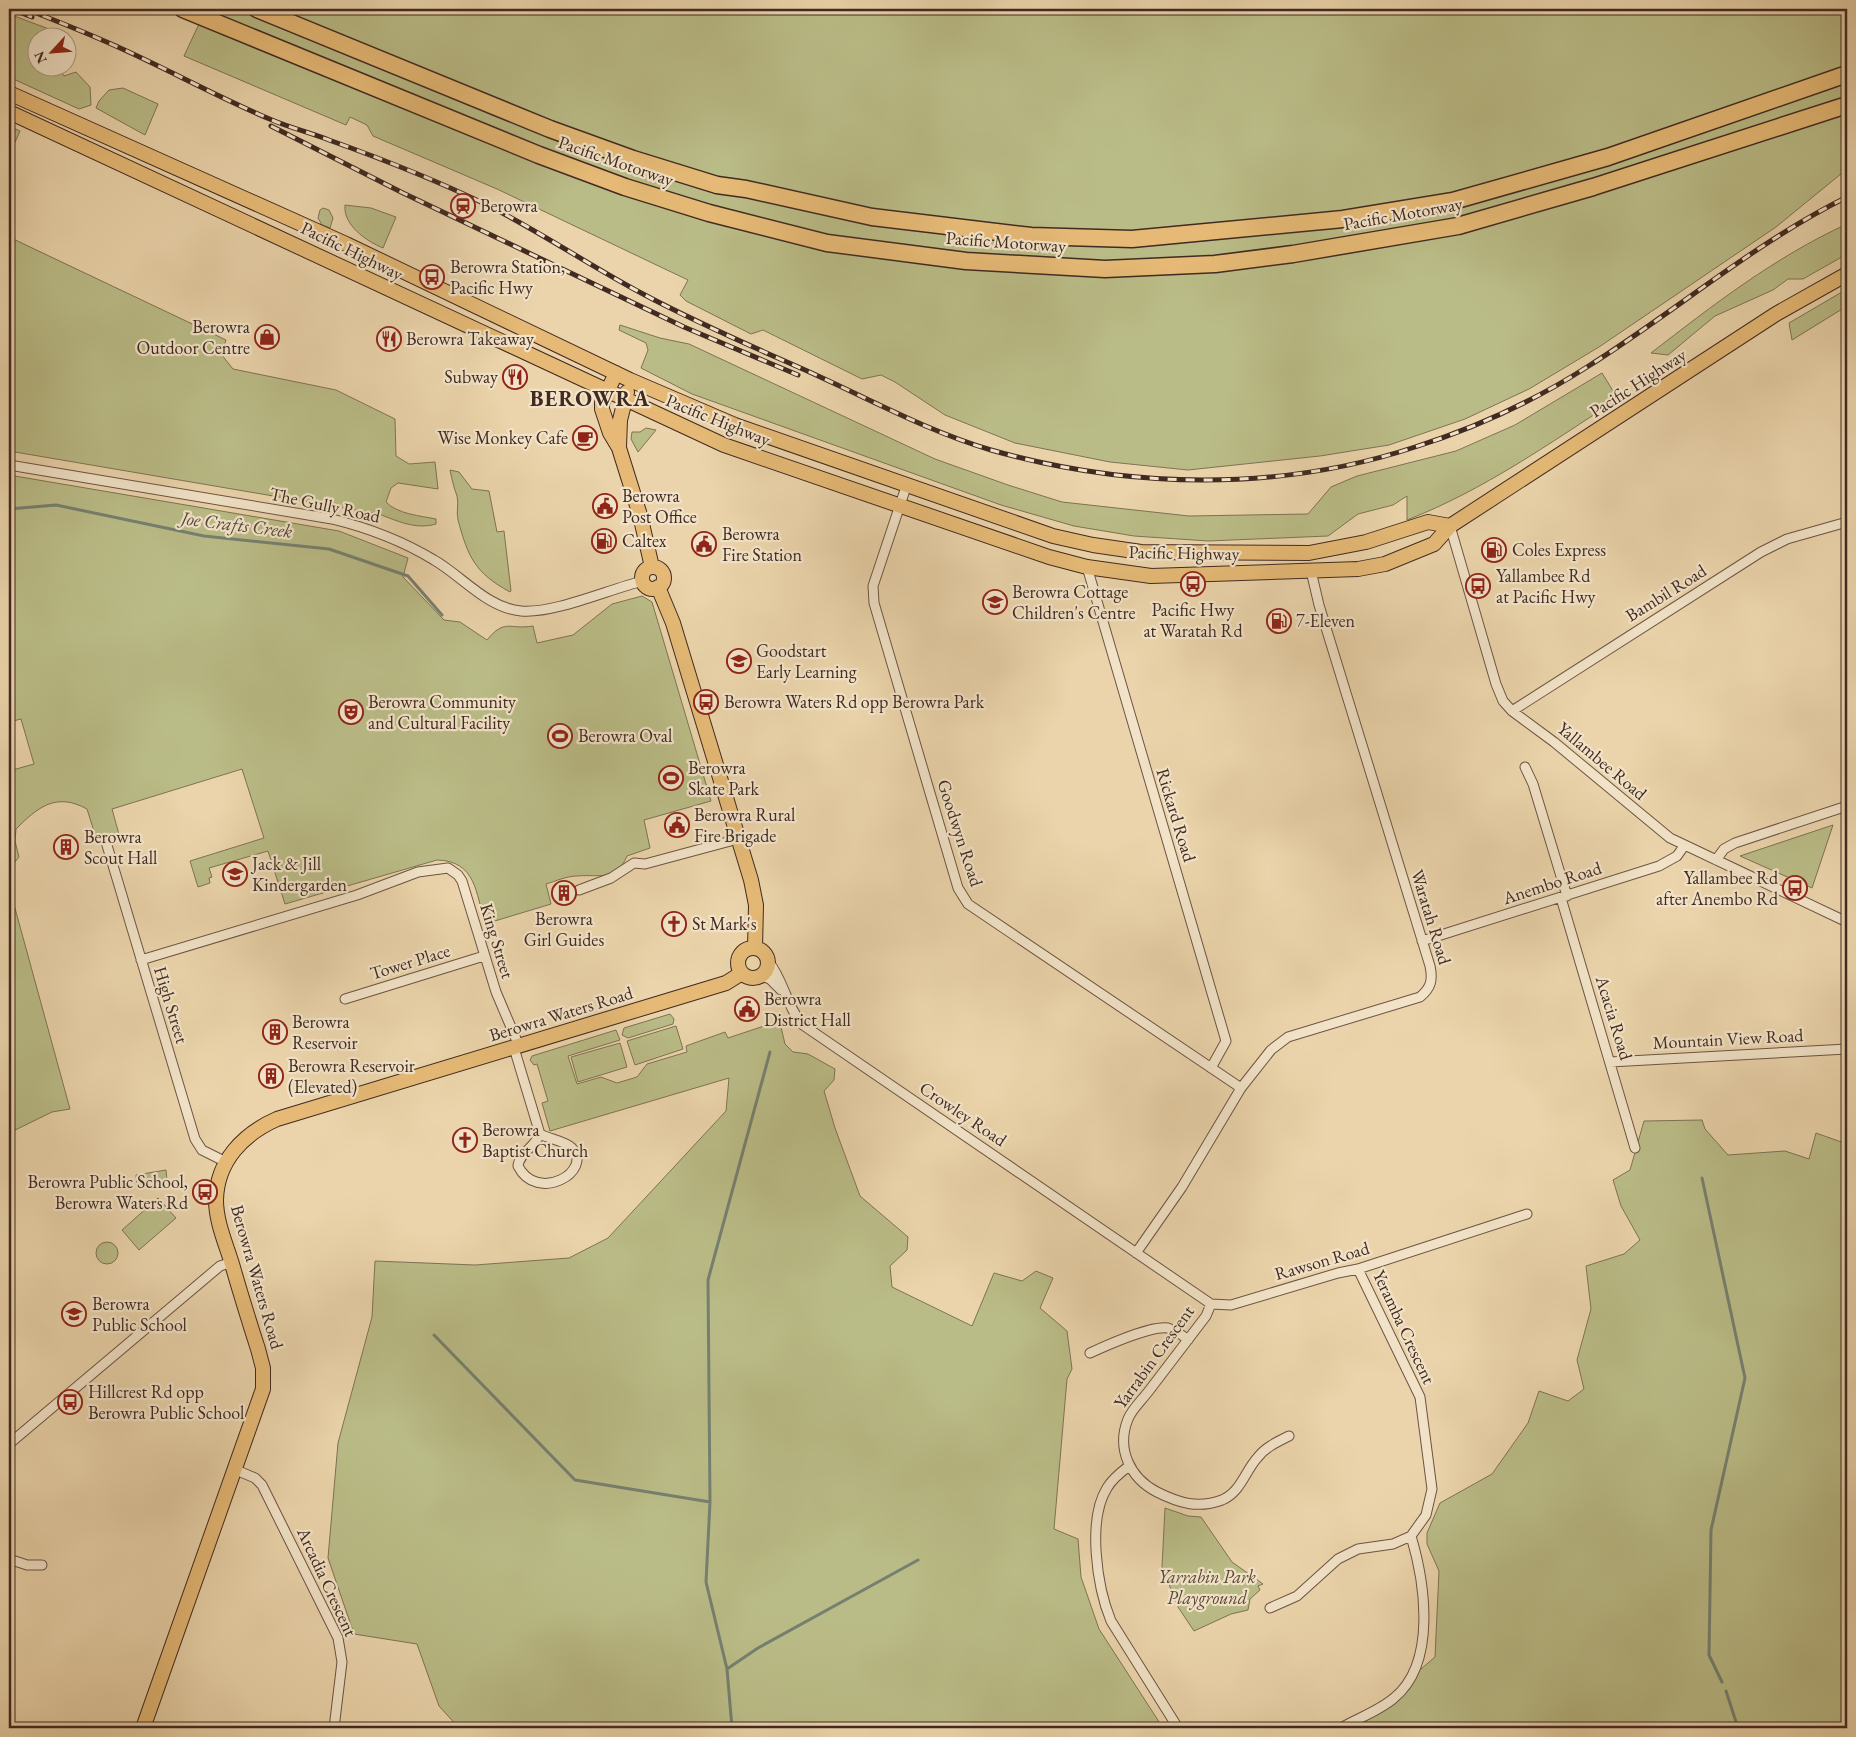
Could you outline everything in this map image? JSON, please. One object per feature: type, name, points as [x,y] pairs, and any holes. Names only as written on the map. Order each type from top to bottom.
[{"type":"highway","name":"Pacific Motorway","points":[[183,9],[539,156],[624,187],[709,213],[827,243],[966,261],[1085,268],[1215,264],[1293,254],[1458,226],[1593,187],[1847,105]]},
{"type":"highway","name":"Pacific Motorway","points":[[257,9],[550,129],[633,159],[717,185],[746,189],[872,217],[1031,236],[1150,237],[1344,219],[1453,201],[1608,157],[1847,74]]},
{"type":"main road","points":[[11,113],[14,95]]},
{"type":"main road","name":"Pacific Highway","points":[[14,95],[346,244],[630,380],[735,425],[1053,536],[1092,545],[1142,552],[1317,552],[1366,542],[1428,522],[1450,526]]},
{"type":"main road","name":"Pacific Highway","points":[[11,113],[724,445],[1049,557],[1087,567],[1151,576],[1358,569],[1385,564],[1434,544],[1450,526],[1778,313],[1847,274]]},
{"type":"main road","points":[[616,373],[602,403],[610,433],[620,448]]},
{"type":"main road","points":[[630,380],[620,420],[620,448],[640,515],[652,567]]},
{"type":"main road","points":[[652,567],[658,568],[663,573],[663,583],[658,588],[649,588],[643,580],[645,570],[652,567]]},
{"type":"main road","points":[[658,588],[673,623],[756,905],[755,948]]},
{"type":"main road","points":[[755,948],[765,954],[768,962],[767,969],[761,976],[751,978],[742,974],[738,965],[740,956],[746,950],[755,948]]},
{"type":"main road","name":"Berowra Waters Road","points":[[143,1728],[263,1390],[263,1368],[220,1225],[216,1202],[218,1184],[226,1162],[243,1140],[258,1127],[277,1119],[726,983],[742,974]]},
{"type":"street","name":"The Gully Road","points":[[9,465],[368,527],[403,542],[435,560],[497,605],[520,611],[545,609],[643,580]]},
{"type":"street","name":"Goodwyn Road","points":[[907,484],[873,586],[874,604],[958,888],[968,904],[1241,1088]]},
{"type":"street","name":"Bambil Road","points":[[1512,711],[1761,552],[1787,539],[1847,522]]},
{"type":"street","name":"Yallambee Road","points":[[1450,526],[1498,688],[1503,701],[1512,711],[1554,742],[1657,828],[1684,846],[1847,922]]},
{"type":"street","name":"Rickard Road","points":[[1087,567],[1226,1041],[1211,1068]]},
{"type":"street","name":"Waratah Road","points":[[1136,1253],[1186,1180],[1241,1088],[1271,1050],[1288,1038],[1412,1000],[1425,993],[1429,988],[1432,974],[1322,614],[1311,571]]},
{"type":"street","name":"Acacia Road","points":[[1525,767],[1533,784],[1635,1148]]},
{"type":"street","points":[[1716,860],[1724,849],[1735,843],[1847,806]]},
{"type":"street","points":[[579,890],[612,878],[634,862],[645,864],[738,839]]},
{"type":"street","name":"High Street","points":[[106,842],[195,1139],[202,1150],[226,1162]]},
{"type":"street","name":"Anembo Road","points":[[1422,941],[1658,866],[1677,856],[1684,846]]},
{"type":"street","name":"King Street","points":[[141,960],[357,895],[428,870],[448,868],[458,875],[464,887],[484,956],[516,1047],[540,1134]]},
{"type":"street","name":"Tower Place","points":[[345,999],[484,956]]},
{"type":"street","name":"Crowley Road","points":[[768,962],[777,972],[783,992],[794,1016],[803,1025],[1136,1253]]},
{"type":"street","name":"Crowley Road","points":[[761,976],[770,980],[783,992]]},
{"type":"street","name":"Mountain View Road","points":[[1610,1062],[1847,1049]]},
{"type":"street","points":[[540,1134],[571,1146],[576,1154],[576,1163],[572,1171],[556,1182],[537,1183],[522,1173],[518,1166],[521,1156],[534,1146],[540,1134]]},
{"type":"street","name":"Rawson Road","points":[[1211,1304],[1231,1305],[1338,1272],[1358,1269],[1527,1214]]},
{"type":"street","points":[[1136,1253],[1211,1304]]},
{"type":"street","points":[[9,1444],[220,1266],[232,1262]]},
{"type":"street","name":"Yeramba Crescent","points":[[1358,1269],[1420,1397],[1432,1489],[1426,1515],[1411,1536]]},
{"type":"street","name":"Yarrabin Crescent","points":[[1129,1466],[1124,1450],[1128,1418],[1206,1316],[1211,1304]]},
{"type":"street","points":[[1090,1353],[1112,1342],[1163,1328],[1176,1331],[1188,1340]]},
{"type":"street","points":[[1178,1728],[1111,1621],[1105,1605],[1098,1574],[1096,1546],[1101,1500],[1111,1482],[1129,1466],[1149,1488],[1173,1500],[1192,1505],[1209,1504],[1225,1499],[1237,1490],[1263,1451],[1273,1443],[1289,1436]]},
{"type":"street","name":"Arcadia Crescent","points":[[236,1470],[255,1478],[262,1485],[336,1632],[342,1662],[334,1728]]},
{"type":"street","points":[[1270,1608],[1297,1596],[1338,1560],[1352,1553],[1392,1544],[1411,1536],[1421,1571],[1424,1621],[1420,1654],[1411,1678],[1394,1698],[1341,1728]]},
{"type":"street","points":[[9,1559],[28,1565],[42,1565]]},
{"type":"green space","points":[[206,9],[1847,9],[1847,169],[1776,227],[1599,347],[1529,389],[1465,419],[1389,445],[1320,456],[1188,470],[1110,462],[1015,443],[945,415],[881,375],[862,379],[763,330],[751,334],[686,301],[680,295],[688,280],[497,189],[373,136],[367,125],[350,117],[346,125],[184,56]]},
{"type":"green space","points":[[9,14],[46,28],[28,28],[28,78],[78,78],[78,74],[90,87],[91,105],[79,109],[9,77]]},
{"type":"green space","points":[[123,88],[158,104],[145,135],[96,108],[99,101],[109,90]]},
{"type":"green space","points":[[9,126],[20,131],[9,156]]},
{"type":"green space","points":[[345,205],[371,208],[396,217],[383,248],[363,237],[352,226],[345,212]]},
{"type":"green space","points":[[323,208],[329,210],[333,218],[330,228],[322,225],[318,218],[320,210]]},
{"type":"green space","points":[[1847,224],[1847,254],[1803,279],[1788,279],[1773,290],[1715,316],[1668,355],[1651,353],[1745,283],[1795,251]]},
{"type":"green space","points":[[9,237],[226,340],[221,354],[233,369],[336,390],[395,419],[396,456],[409,464],[435,462],[438,489],[398,483],[391,488],[386,502],[403,512],[436,519],[436,524],[429,526],[414,525],[379,514],[9,451]]},
{"type":"green space","points":[[1847,289],[1847,306],[1792,340],[1789,323]]},
{"type":"green space","points":[[620,325],[660,338],[689,344],[935,459],[1008,485],[1062,502],[1189,516],[1308,514],[1331,487],[1357,476],[1456,451],[1515,425],[1602,373],[1618,399],[1542,449],[1490,480],[1463,495],[1407,520],[1407,496],[1393,505],[1358,514],[1328,536],[1208,541],[1134,536],[1074,526],[1001,505],[692,394],[641,368],[648,350],[646,343],[619,330]]},
{"type":"green space","points":[[646,428],[656,430],[638,452],[631,439],[632,432],[640,432]]},
{"type":"green space","points":[[450,470],[459,472],[472,489],[489,491],[497,532],[504,531],[510,592],[481,571],[465,544],[458,520],[458,499]]},
{"type":"green space","points":[[9,475],[339,531],[408,558],[403,577],[444,620],[460,622],[487,640],[498,629],[508,626],[533,626],[537,643],[573,635],[612,604],[642,596],[652,602],[711,801],[644,820],[650,848],[627,856],[623,864],[613,873],[600,876],[569,877],[546,884],[551,904],[485,924],[476,890],[467,873],[460,866],[437,860],[285,904],[268,851],[209,868],[212,877],[209,878],[210,883],[198,887],[190,861],[264,838],[242,769],[112,809],[120,838],[98,844],[87,809],[66,802],[48,804],[32,814],[16,829],[15,841],[19,857],[9,869],[9,771],[34,764],[21,719],[9,722]]},
{"type":"green space","points":[[1833,825],[1812,888],[1740,856]]},
{"type":"green space","points":[[9,873],[10,890],[70,1109],[52,1112],[9,1133]]},
{"type":"green space","points":[[670,1014],[674,1019],[673,1024],[628,1038],[622,1035],[624,1028]]},
{"type":"green space","points":[[770,1024],[781,1027],[785,1044],[793,1052],[808,1054],[835,1069],[834,1080],[824,1091],[835,1128],[860,1196],[908,1237],[907,1250],[890,1266],[892,1287],[972,1326],[994,1273],[1022,1281],[1036,1271],[1053,1278],[1040,1308],[1067,1331],[1072,1369],[1067,1379],[1054,1529],[1078,1539],[1081,1577],[1099,1629],[1163,1728],[459,1728],[439,1706],[417,1644],[354,1634],[328,1558],[338,1443],[372,1317],[375,1261],[475,1265],[569,1258],[608,1238],[726,1111],[729,1078],[550,1131],[542,1103],[548,1101],[537,1064],[534,1065],[530,1060],[532,1056],[616,1030],[620,1040],[568,1056],[577,1084],[601,1077],[617,1083],[637,1077],[647,1064],[687,1052],[686,1046],[725,1032],[728,1038]]},
{"type":"green space","points":[[676,1026],[683,1049],[635,1065],[627,1041]]},
{"type":"green space","points":[[620,1043],[627,1067],[578,1082],[571,1057]]},
{"type":"green space","points":[[1702,1120],[1705,1129],[1728,1155],[1785,1151],[1809,1159],[1816,1133],[1847,1144],[1847,1728],[1341,1728],[1372,1711],[1435,1657],[1439,1571],[1427,1544],[1427,1533],[1440,1503],[1492,1474],[1528,1423],[1539,1391],[1568,1401],[1584,1389],[1577,1360],[1591,1309],[1586,1266],[1624,1254],[1640,1240],[1621,1206],[1613,1180],[1630,1170],[1644,1121]]},
{"type":"green space","points":[[166,1170],[167,1180],[137,1184],[136,1175]]},
{"type":"green space","points":[[158,1198],[176,1218],[139,1250],[122,1230]]},
{"type":"green space","points":[[107,1242],[115,1245],[118,1253],[115,1261],[107,1264],[99,1261],[96,1253],[99,1245]]},
{"type":"green space","name":"Yarrabin Park Playground","points":[[1165,1508],[1188,1516],[1201,1517],[1232,1562],[1263,1584],[1258,1586],[1260,1590],[1250,1599],[1248,1610],[1231,1614],[1194,1631],[1178,1607],[1162,1567]]},
{"type":"waterway","name":"Joe Crafts Creek","points":[[9,509],[56,505],[204,536],[329,549],[408,576],[442,615]]},
{"type":"waterway","points":[[732,1728],[727,1669],[706,1582],[710,1502],[708,1280],[770,1052]]},
{"type":"waterway","points":[[1702,1178],[1745,1378],[1711,1530],[1709,1655],[1722,1682]]},
{"type":"waterway","points":[[434,1335],[575,1480],[710,1502]]},
{"type":"waterway","points":[[727,1669],[758,1648],[918,1560]]},
{"type":"waterway","points":[[1726,1691],[1738,1728]]},
{"type":"railway","points":[[11,9],[32,17]]},
{"type":"railway","points":[[26,9],[130,52],[231,102],[286,126],[389,162],[468,196],[527,226],[664,305],[902,416],[968,443],[991,450],[1043,463],[1096,472],[1150,478],[1203,480],[1257,478],[1311,472],[1363,462],[1415,447],[1460,431],[1504,413],[1567,379],[1620,346],[1780,235],[1847,197]]},
{"type":"railway","points":[[271,126],[403,193],[684,327],[798,375]]},
{"type":"place","name":"Berowra","points":[[463,206]]},
{"type":"place","name":"Berowra Station, Pacific Hwy","points":[[432,277]]},
{"type":"place","name":"Berowra Outdoor Centre","points":[[267,337]]},
{"type":"place","name":"Berowra Takeaway","points":[[389,339]]},
{"type":"place","name":"Subway","points":[[515,377]]},
{"type":"place","name":"Wise Monkey Cafe","points":[[585,438]]},
{"type":"place","name":"Berowra Post Office","points":[[605,506]]},
{"type":"place","name":"Caltex","points":[[604,541]]},
{"type":"place","name":"Berowra Fire Station","points":[[704,544]]},
{"type":"place","name":"Coles Express","points":[[1494,550]]},
{"type":"place","name":"Pacific Hwy at Waratah Rd","points":[[1193,584]]},
{"type":"place","name":"Yallambee Rd at Pacific Hwy","points":[[1478,586]]},
{"type":"place","name":"Berowra Cottage Children's Centre","points":[[995,602]]},
{"type":"place","name":"7-Eleven","points":[[1279,621]]},
{"type":"place","name":"Goodstart Early Learning","points":[[739,661]]},
{"type":"place","name":"Berowra Waters Rd opp Berowra Park","points":[[706,702]]},
{"type":"place","name":"Berowra Community and Cultural Facility","points":[[351,712]]},
{"type":"place","name":"Berowra Oval","points":[[560,736]]},
{"type":"place","name":"Berowra Skate Park","points":[[671,778]]},
{"type":"place","name":"Berowra Rural Fire Brigade","points":[[677,825]]},
{"type":"place","name":"Berowra Scout Hall","points":[[66,847]]},
{"type":"place","name":"Jack & Jill Kindergarden","points":[[235,874]]},
{"type":"place","name":"Yallambee Rd after Anembo Rd","points":[[1795,888]]},
{"type":"place","name":"Berowra Girl Guides","points":[[564,893]]},
{"type":"place","name":"St Mark's","points":[[674,924]]},
{"type":"place","name":"Berowra District Hall","points":[[747,1009]]},
{"type":"place","name":"Berowra Reservoir","points":[[275,1032]]},
{"type":"place","name":"Berowra Reservoir (Elevated)","points":[[271,1076]]},
{"type":"place","name":"Berowra Baptist Church","points":[[465,1140]]},
{"type":"place","name":"Berowra Public School, Berowra Waters Rd","points":[[205,1192]]},
{"type":"place","name":"Berowra Public School","points":[[74,1314]]},
{"type":"place","name":"Hillcrest Rd opp Berowra Public School","points":[[70,1402]]},
{"type":"district","name":"BEROWRA","points":[[590,398]]}]
